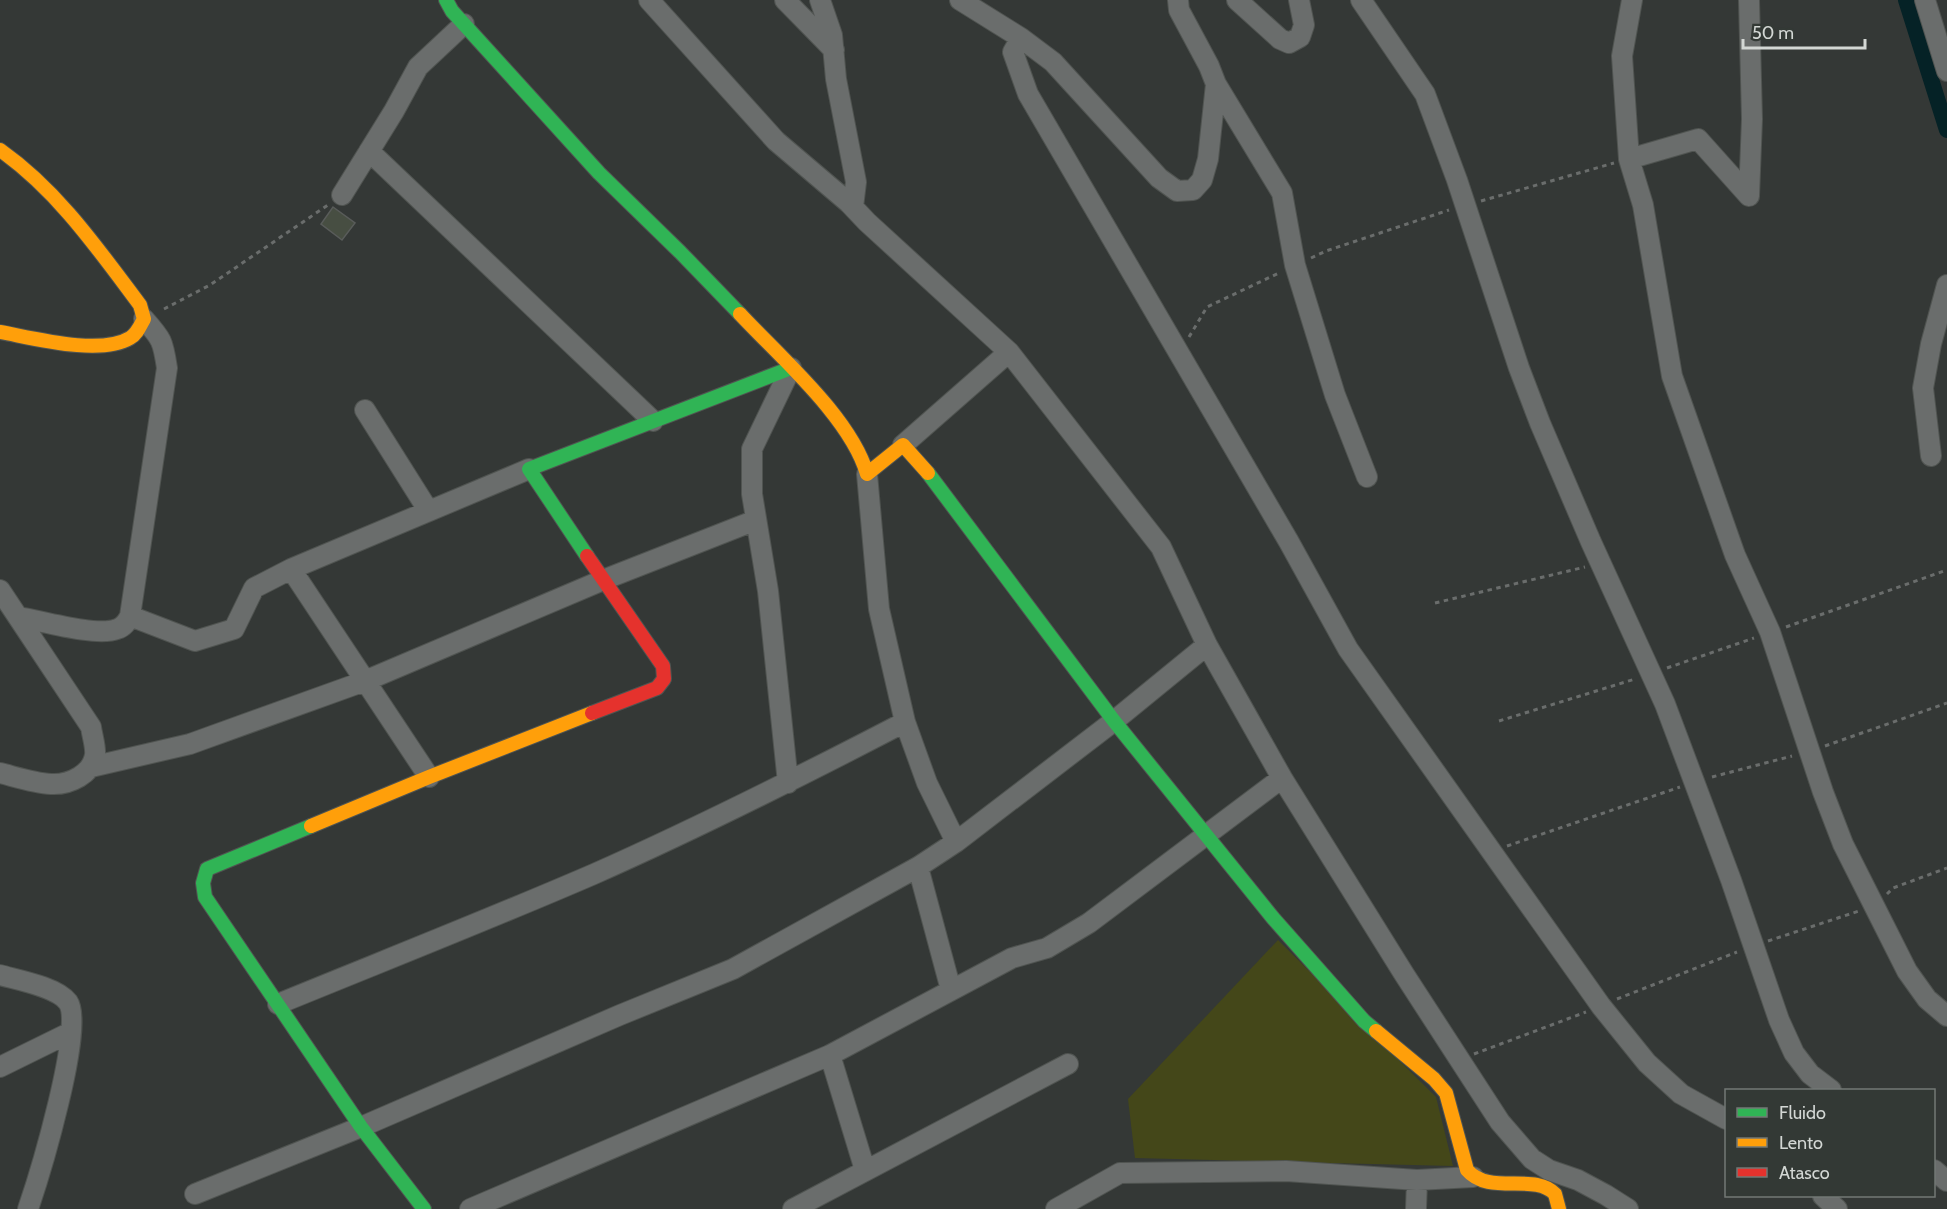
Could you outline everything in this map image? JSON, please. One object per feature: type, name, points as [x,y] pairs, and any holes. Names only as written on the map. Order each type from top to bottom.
[{"type":"street","points":[[446,0],[452,11],[598,173],[680,252],[820,398],[854,442],[867,474],[879,609],[905,722],[927,783],[956,842]]},
{"type":"street","points":[[649,0],[776,141],[853,207],[1009,351],[1161,547],[1207,645],[1282,778],[1458,1060],[1500,1122],[1546,1178],[1557,1196],[1559,1209]]},
{"type":"street","points":[[785,0],[834,50]]},
{"type":"street","points":[[820,0],[832,35],[836,79],[856,182],[853,207]]},
{"type":"street","points":[[960,0],[1021,38],[1053,62],[1159,178],[1178,191],[1194,190],[1202,180],[1208,159],[1216,84]]},
{"type":"street","points":[[1178,0],[1179,10],[1216,84],[1282,193],[1295,265],[1335,395],[1367,477]]},
{"type":"street","points":[[1237,0],[1280,39],[1289,43],[1300,37],[1304,25],[1299,0]]},
{"type":"street","points":[[1361,0],[1425,94],[1466,205],[1540,423],[1665,704],[1779,1020],[1794,1053],[1810,1074],[1830,1089]]},
{"type":"street","points":[[1632,0],[1622,56],[1629,159],[1644,205],[1672,376],[1735,555],[1770,633],[1823,792],[1843,844],[1907,971],[1927,999],[1947,1016]]},
{"type":"street","points":[[1629,159],[1698,139],[1749,196],[1752,119],[1749,0]]},
{"type":"street","points":[[1925,0],[1947,71]]},
{"type":"street","points":[[342,195],[418,67],[464,24]]},
{"type":"street","points":[[1021,38],[1013,52],[1028,94],[1290,542],[1348,649],[1601,1006],[1647,1063],[1681,1094],[1725,1118]]},
{"type":"street","points":[[0,150],[15,159],[66,210],[140,305],[144,319],[160,337],[167,368],[130,616],[126,624],[118,629],[101,632],[19,617]]},
{"type":"street","points":[[369,151],[653,421]]},
{"type":"street","points":[[1931,456],[1923,388],[1931,344],[1947,285]]},
{"type":"street","points":[[0,332],[87,347],[129,338],[136,333],[144,319]]},
{"type":"street","points":[[867,474],[1009,351]]},
{"type":"street","points":[[130,616],[195,641],[234,629],[254,588],[291,569],[529,469],[791,368]]},
{"type":"street","points":[[788,783],[768,591],[752,494],[752,449],[791,368]]},
{"type":"street","points":[[365,410],[428,510]]},
{"type":"street","points":[[903,445],[930,475],[1114,721],[1273,918],[1364,1021],[1434,1079],[1446,1093],[1453,1113],[1463,1160],[1473,1177]]},
{"type":"street","points":[[424,1209],[362,1127],[205,897],[203,883],[207,869],[429,777],[657,688],[664,679],[663,666],[529,469]]},
{"type":"street","points":[[91,766],[190,744],[365,681],[603,580],[756,520]]},
{"type":"street","points":[[291,569],[429,777]]},
{"type":"street","points":[[0,590],[91,727],[95,753],[91,766],[81,776],[65,783],[52,784],[0,773]]},
{"type":"street","points":[[195,1194],[362,1127],[620,1015],[733,969],[918,867],[956,842],[1114,721],[1207,645]]},
{"type":"street","points":[[278,1004],[567,885],[788,783],[905,722]]},
{"type":"street","points":[[470,1209],[830,1055],[1012,958],[1047,948],[1089,923],[1282,778]]},
{"type":"street","points":[[918,867],[951,990]]},
{"type":"street","points":[[0,975],[53,991],[69,1004],[72,1014],[71,1032],[55,1121],[28,1209]]},
{"type":"street","points":[[0,1067],[71,1032]]},
{"type":"street","points":[[830,1055],[866,1170]]},
{"type":"street","points":[[793,1209],[1068,1064]]},
{"type":"street","points":[[1056,1209],[1120,1173],[1286,1171],[1416,1180],[1473,1177],[1486,1182],[1546,1178],[1578,1180],[1628,1209]]},
{"type":"street","points":[[1935,1171],[1947,1181]]},
{"type":"street","points":[[1416,1180],[1416,1209]]},
{"type":"street","points":[[1824,1197],[1838,1209]]},
{"type":"path","points":[[1178,354],[1207,308],[1326,250],[1466,205],[1629,159]]},
{"type":"path","points":[[144,319],[210,285],[342,195]]},
{"type":"path","points":[[1435,603],[1601,563]]},
{"type":"path","points":[[1499,721],[1651,674],[1947,570]]},
{"type":"path","points":[[1491,851],[1694,782],[1810,752],[1947,703]]},
{"type":"path","points":[[1458,1060],[1753,946],[1874,906],[1893,888],[1947,868]]},
{"type":"green space","points":[[1278,940],[1436,1097],[1453,1166],[1135,1158],[1128,1099]]},
{"type":"building","points":[[333,207],[355,223],[342,240],[321,224]]},
{"type":"waterway","points":[[1906,0],[1947,130]]},
{"type":"traffic: fast","points":[[446,0],[452,11],[599,173],[740,314]]},
{"type":"traffic: fast","points":[[587,556],[529,469],[791,368]]},
{"type":"traffic: fast","points":[[928,473],[1114,721],[1273,918],[1364,1021],[1376,1031]]},
{"type":"traffic: fast","points":[[311,826],[207,869],[203,883],[205,897],[361,1127],[424,1209]]},
{"type":"traffic: slow","points":[[0,150],[21,166],[59,202],[140,305],[144,319],[130,338],[102,346],[66,344],[0,332]]},
{"type":"traffic: slow","points":[[740,314],[813,389],[830,410],[859,453],[867,474],[903,445],[928,473]]},
{"type":"traffic: slow","points":[[311,826],[592,713]]},
{"type":"traffic: slow","points":[[1376,1031],[1434,1079],[1446,1093],[1467,1170],[1476,1178],[1487,1182],[1536,1185],[1546,1188],[1555,1194],[1559,1209]]},
{"type":"traffic: jam","points":[[587,556],[663,666],[664,679],[657,688],[592,713]]}]
